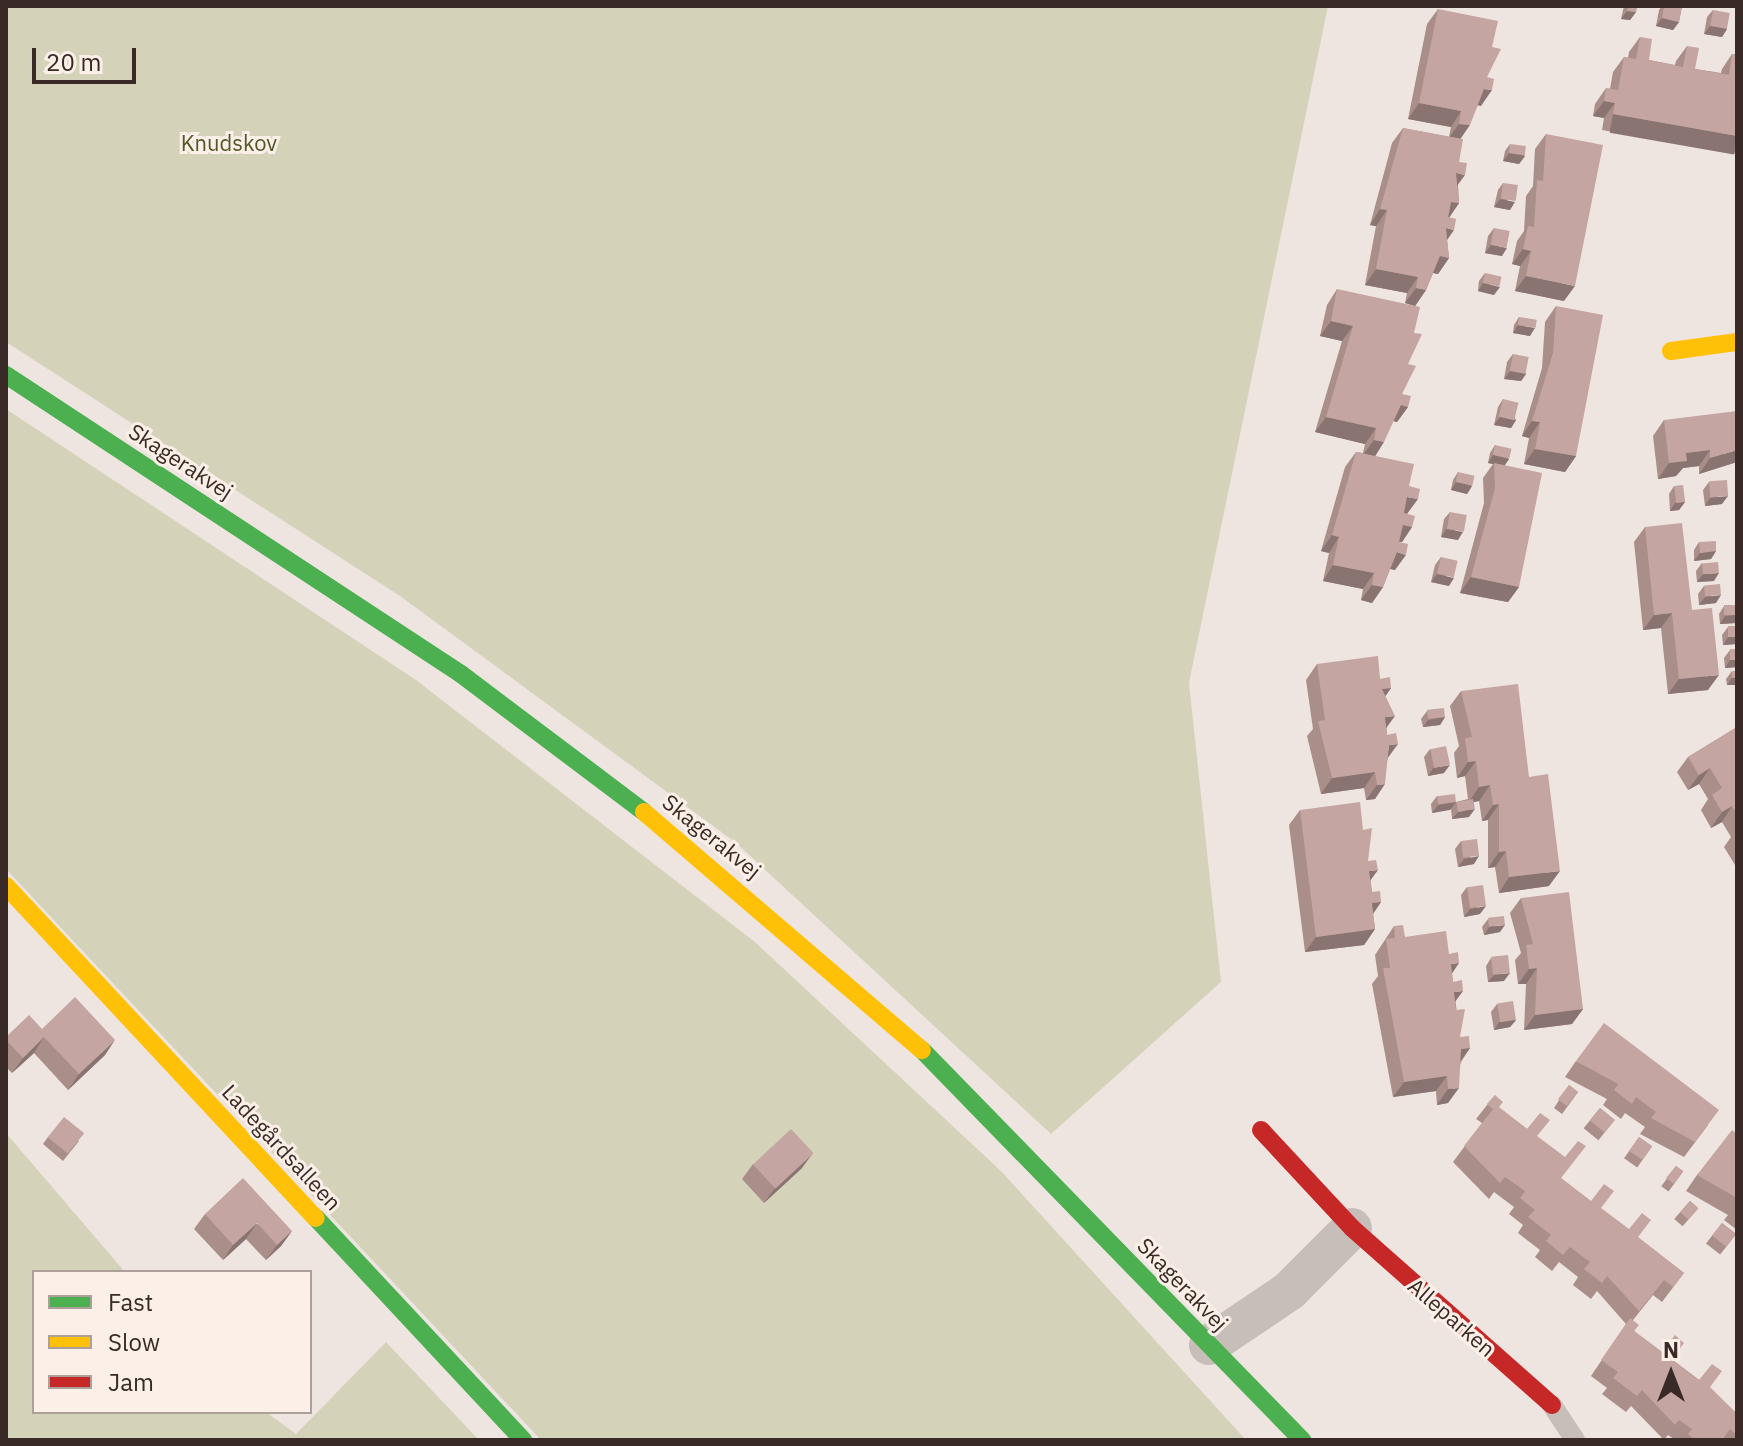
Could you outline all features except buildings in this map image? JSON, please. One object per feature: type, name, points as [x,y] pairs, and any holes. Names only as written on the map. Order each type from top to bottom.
[{"type":"street","points":[[1671,351],[1737,342]]},
{"type":"street","name":"Skagerakvej","points":[[6,375],[461,674],[686,844],[913,1041],[1302,1440]]},
{"type":"street","name":"Ladegårdsalleen","points":[[6,886],[523,1440]]},
{"type":"street","name":"Alleparken","points":[[1261,1130],[1352,1228],[1552,1405]]},
{"type":"street","points":[[1209,1345],[1289,1291],[1352,1228]]},
{"type":"street","points":[[1239,1377],[1289,1291]]},
{"type":"lane","points":[[1552,1405],[1575,1440]]},
{"type":"green space","name":"Knudskov","points":[[6,6],[1328,6],[1189,683],[1221,982],[1051,1134],[735,842],[400,596],[6,342]]},
{"type":"green space","points":[[6,409],[416,680],[755,942],[1001,1171],[1246,1440],[541,1440],[6,869]]},
{"type":"green space","points":[[6,1133],[123,1270],[32,1270],[32,1414],[269,1414],[296,1434],[386,1342],[479,1440],[6,1440]]},
{"type":"traffic: fast","points":[[6,375],[461,674],[644,812]]},
{"type":"traffic: fast","points":[[922,1050],[1302,1440]]},
{"type":"traffic: fast","points":[[316,1218],[523,1440]]},
{"type":"traffic: slow","points":[[1671,351],[1737,342]]},
{"type":"traffic: slow","points":[[644,812],[922,1050]]},
{"type":"traffic: slow","points":[[6,886],[316,1218]]},
{"type":"traffic: jam","points":[[1261,1130],[1352,1228],[1552,1405]]}]
